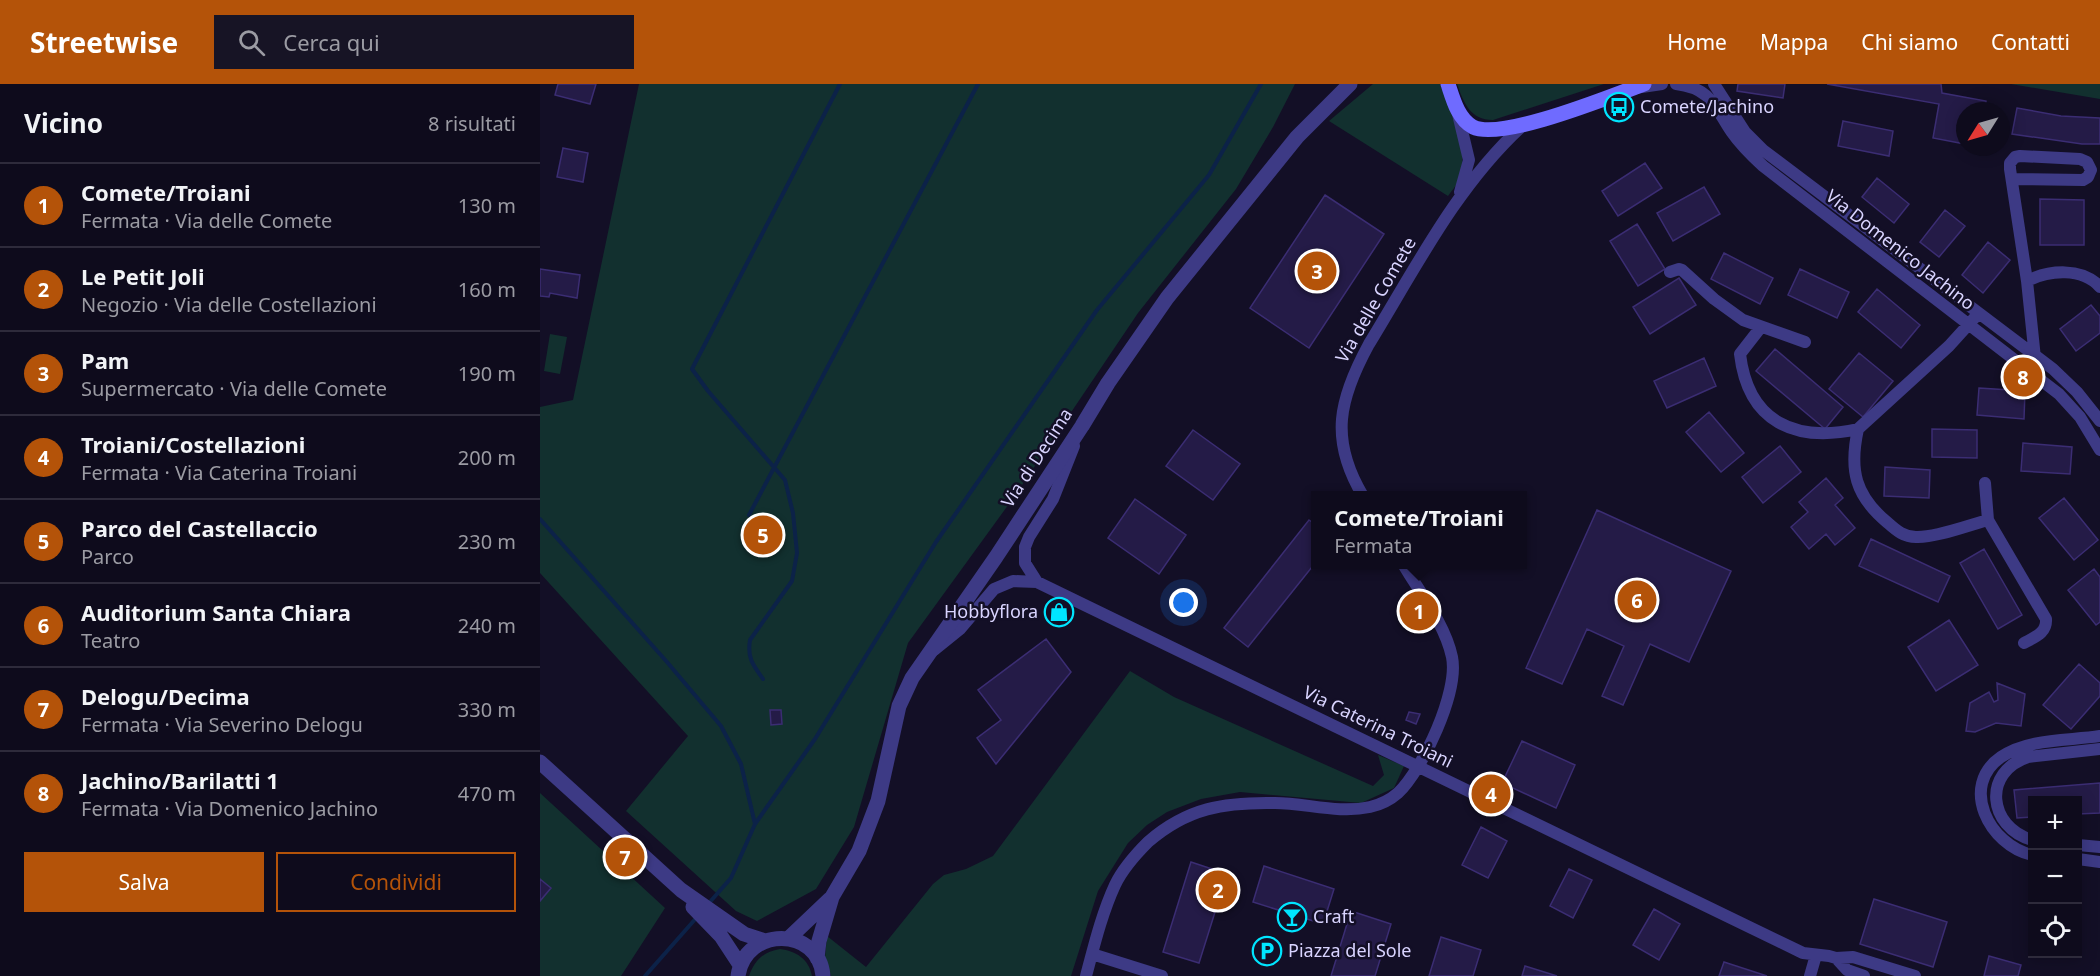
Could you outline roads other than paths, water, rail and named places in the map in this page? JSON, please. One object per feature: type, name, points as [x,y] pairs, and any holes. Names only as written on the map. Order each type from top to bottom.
[{"type":"main road","points":[[1448,84],[1455,105],[1470,125],[1492,130],[1521,127]]},
{"type":"main road","name":"Via delle Comete","points":[[1521,127],[1639,86]]},
{"type":"street","name":"Via di Decima","points":[[817,958],[819,941],[832,897],[867,834],[878,801],[899,706],[912,678],[996,556],[1108,383],[1181,279],[1297,137],[1350,84]]},
{"type":"street","points":[[1639,86],[1662,84]]},
{"type":"street","name":"Via Domenico Jachino","points":[[1676,84],[1695,88],[1706,94],[1741,143],[1763,166],[2059,394],[2077,413],[2100,450]]},
{"type":"street","name":"Via Domenico Jachino","points":[[1714,84],[1741,126],[1757,145],[1817,193],[2066,380],[2100,422]]},
{"type":"street","name":"Via delle Comete","points":[[1455,105],[1469,160],[1459,197]]},
{"type":"street","name":"Via delle Comete","points":[[1361,491],[1351,473],[1341,443],[1342,420],[1349,388],[1370,344],[1459,197],[1494,153],[1521,127]]},
{"type":"street","points":[[2012,179],[2083,180],[2088,177],[2091,170],[2087,162],[2082,159],[2017,156],[2010,163],[2012,179],[2027,281],[2035,355],[2032,373]]},
{"type":"street","points":[[1670,272],[1682,270],[1735,315],[1761,327],[1805,342]]},
{"type":"street","points":[[2027,281],[2052,273],[2077,274],[2088,277],[2100,287]]},
{"type":"street","points":[[1761,327],[1740,354],[1746,384],[1759,406],[1776,421],[1795,430],[1827,434],[1858,429],[1949,346],[1978,314]]},
{"type":"street","points":[[1037,582],[1025,563],[1025,547],[1053,499],[1082,426]]},
{"type":"street","points":[[1858,429],[1853,460],[1858,487],[1867,503],[1898,532],[1906,536],[1920,537],[1988,520]]},
{"type":"street","points":[[1985,483],[1988,520],[2046,619],[2043,631],[2024,643]]},
{"type":"street","points":[[1086,976],[1113,891],[1125,868],[1150,841],[1181,818],[1201,810],[1242,804],[1278,803],[1343,809],[1372,806],[1396,794],[1408,781],[1446,708],[1453,667],[1451,652],[1443,632],[1406,569]]},
{"type":"street","name":"Via Caterina Troiani","points":[[926,656],[960,629],[994,589],[1013,581],[1037,582],[1803,953],[1836,958],[1853,957],[1915,976]]},
{"type":"street","points":[[2028,853],[2007,844],[1998,836],[1987,819],[1981,796],[1989,769],[2001,757],[2023,747],[2100,736]]},
{"type":"street","points":[[2028,838],[2010,828],[1998,810],[1997,788],[2006,770],[2017,761],[2032,756],[2100,749]]},
{"type":"street","points":[[540,762],[677,887],[721,936],[738,966],[758,939]]},
{"type":"street","points":[[2082,845],[2100,847]]},
{"type":"street","points":[[2082,860],[2100,862]]},
{"type":"street","points":[[677,887],[738,931],[758,939],[789,939],[808,948],[817,958],[823,976]]},
{"type":"street","name":"Via di Decima","points":[[789,939],[832,897]]},
{"type":"street","points":[[1092,954],[1162,976]]},
{"type":"street","points":[[1810,976],[1816,955]]},
{"type":"street","name":"Via Caterina Troiani","points":[[1836,958],[1847,970],[1864,976]]},
{"type":"waterway","points":[[763,679],[752,661],[749,652],[750,640],[792,581],[797,553],[793,513],[785,480],[708,391],[692,369],[840,84]]},
{"type":"waterway","points":[[749,515],[978,84]]},
{"type":"waterway","points":[[709,903],[731,878],[755,824],[815,739],[936,542],[1097,310],[1209,175],[1261,84]]},
{"type":"waterway","points":[[540,519],[721,726],[741,764],[755,824]]},
{"type":"waterway","points":[[645,976],[698,916]]},
{"type":"place","name":"Comete/Jachino","points":[[1619,107]]},
{"type":"place","name":"Pam","points":[[1317,271]]},
{"type":"place","name":"Jachino/Barilatti 1","points":[[2023,377]]},
{"type":"place","name":"Parco del Castellaccio","points":[[763,535]]},
{"type":"place","name":"Auditorium Santa Chiara","points":[[1637,600]]},
{"type":"place","name":"Comete/Troiani","points":[[1419,611]]},
{"type":"place","name":"Hobbyflora","points":[[1059,612]]},
{"type":"place","name":"Troiani/Costellazioni","points":[[1491,794]]},
{"type":"place","name":"Delogu/Decima","points":[[625,857]]},
{"type":"place","name":"Le Petit Joli","points":[[1218,890]]},
{"type":"place","name":"Craft","points":[[1292,917]]},
{"type":"place","name":"Piazza del Sole","points":[[1267,951]]}]
